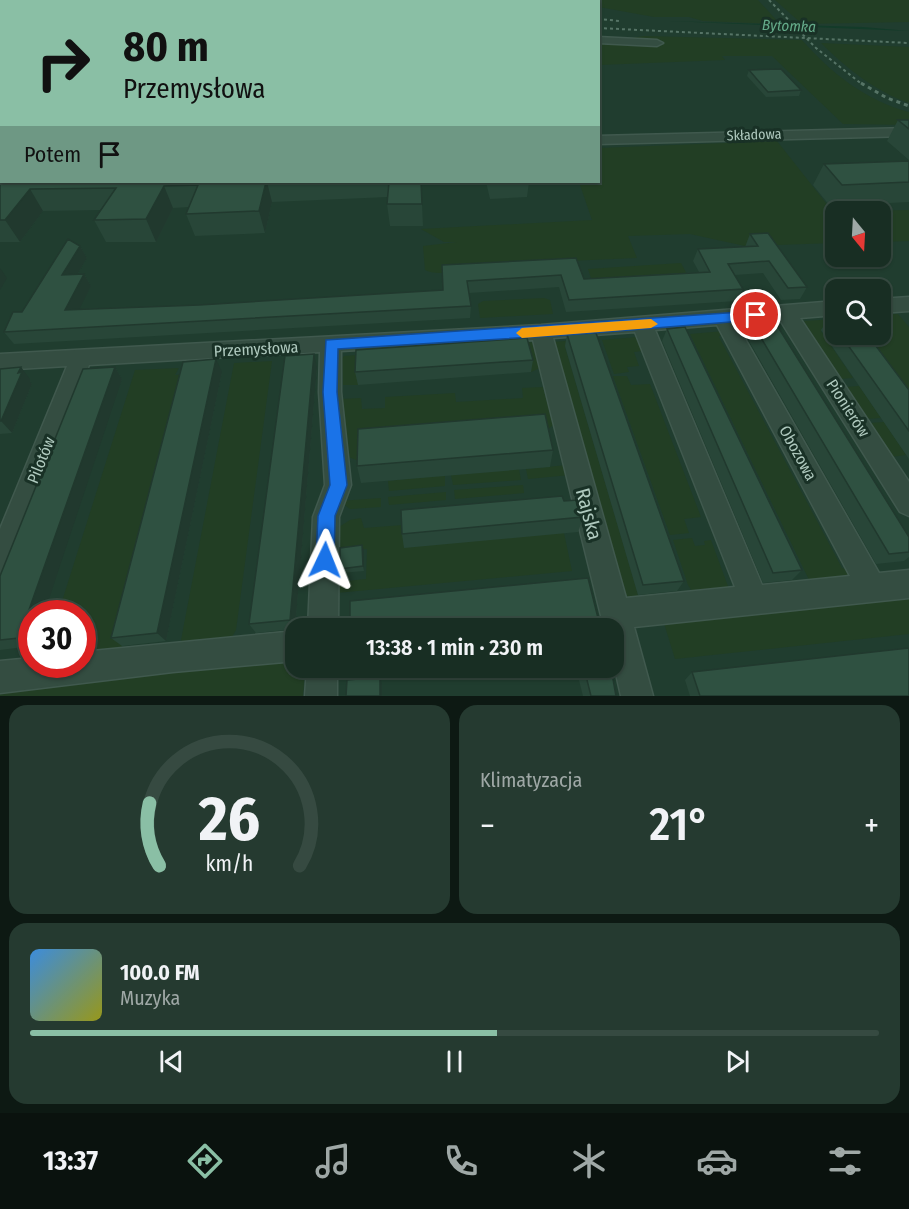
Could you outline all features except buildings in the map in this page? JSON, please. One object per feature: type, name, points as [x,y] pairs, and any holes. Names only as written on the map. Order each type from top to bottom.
[{"type":"street","points":[[600,40],[657,43]]},
{"type":"street","name":"Składowa","points":[[600,140],[909,132]]},
{"type":"street","points":[[891,305],[909,304]]},
{"type":"street","name":"Przemysłowa","points":[[0,362],[541,332],[825,309]]},
{"type":"street","name":"Pionierów","points":[[786,313],[909,504]]},
{"type":"street","name":"Obozowa","points":[[723,318],[872,588]]},
{"type":"street","points":[[642,324],[754,600]]},
{"type":"street","name":"Rajska","points":[[541,332],[637,696]]},
{"type":"street","points":[[323,618],[326,516],[338,485],[330,392],[331,344]]},
{"type":"street","name":"Pilotów","points":[[0,563],[81,357]]},
{"type":"street","points":[[615,614],[909,584]]},
{"type":"street","points":[[0,677],[285,647]]},
{"type":"street","points":[[321,696],[322,678]]},
{"type":"shaded area","points":[[600,0],[758,0],[780,24],[703,21],[689,17],[654,17],[600,7]]},
{"type":"shaded area","points":[[775,0],[909,0],[909,22],[802,24]]},
{"type":"shaded area","points":[[644,36],[802,40],[824,63],[850,84],[878,101],[909,112],[909,125],[843,124],[772,56],[722,56],[725,60],[600,65],[600,43]]},
{"type":"shaded area","points":[[821,43],[909,47],[909,103],[862,78]]},
{"type":"shaded area","points":[[777,141],[825,202],[825,243],[745,246],[690,234],[628,236],[637,258],[473,265],[462,270],[442,273],[425,270],[423,246],[457,242],[444,242],[421,229],[592,220],[579,183],[600,183],[600,148]]},
{"type":"shaded area","points":[[891,210],[909,210],[909,241],[891,242]]},
{"type":"shaded area","points":[[681,263],[689,278],[593,284],[588,269]]},
{"type":"shaded area","points":[[544,298],[550,300],[553,314],[480,318],[478,304],[483,301]]},
{"type":"shaded area","points":[[891,314],[898,314],[909,327],[909,395],[872,345],[891,345]]},
{"type":"shaded area","points":[[825,320],[825,328],[821,331],[825,337],[825,345],[831,345],[853,378],[839,379],[804,321]]},
{"type":"shaded area","points":[[724,331],[719,337],[842,568],[857,573],[852,581],[811,584],[690,334]]},
{"type":"shaded area","points":[[637,337],[642,351],[634,352],[639,366],[627,367],[629,372],[614,374],[602,340]]},
{"type":"shaded area","points":[[591,339],[565,347],[639,598],[625,599],[552,342]]},
{"type":"shaded area","points":[[535,342],[542,367],[531,372],[526,351],[358,363],[358,385],[343,385],[342,359],[344,356]]},
{"type":"shaded area","points":[[272,361],[236,630],[229,642],[186,647],[181,640],[234,363]]},
{"type":"shaded area","points":[[179,368],[175,375],[190,374],[120,653],[96,656],[96,600],[62,600],[135,370]]},
{"type":"shaded area","points":[[613,376],[627,376],[631,385],[650,384],[701,517],[684,519],[689,533],[670,535]]},
{"type":"shaded area","points":[[859,386],[881,418],[866,419],[844,387]]},
{"type":"shaded area","points":[[543,387],[553,425],[542,435],[361,462],[339,453],[341,399],[361,398],[362,409],[385,408],[385,397],[455,393],[456,402],[523,398],[522,388]]},
{"type":"shaded area","points":[[884,422],[906,455],[891,457],[869,423]]},
{"type":"shaded area","points":[[567,465],[570,475],[528,479],[526,469]]},
{"type":"shaded area","points":[[519,469],[521,480],[453,485],[451,475]]},
{"type":"shaded area","points":[[445,475],[445,486],[389,491],[388,481]]},
{"type":"shaded area","points":[[523,485],[524,493],[455,499],[454,490]]},
{"type":"shaded area","points":[[446,492],[446,500],[389,505],[388,497]]},
{"type":"shaded area","points":[[381,498],[381,507],[350,509],[339,501]]},
{"type":"shaded area","points":[[361,518],[364,528],[403,525],[564,533],[572,571],[336,593],[337,582],[366,579],[367,549],[337,552],[339,527],[350,520]]},
{"type":"shaded area","points":[[692,538],[695,546],[705,545],[704,541],[711,540],[729,589],[695,596],[688,585],[673,540]]},
{"type":"shaded area","points":[[909,594],[909,634],[675,659],[663,620]]},
{"type":"shaded area","points":[[285,661],[285,678],[304,678],[303,696],[0,696],[0,688]]},
{"type":"water","name":"Bytomka","points":[[669,21],[863,27],[909,31]]},
{"type":"railway","points":[[0,0],[13,0]]},
{"type":"railway","points":[[769,0],[806,38]]},
{"type":"railway","points":[[600,19],[620,21]]},
{"type":"railway","points":[[600,28],[806,38]]},
{"type":"railway","points":[[806,38],[909,43]]},
{"type":"railway","points":[[806,38],[863,85]]},
{"type":"railway","points":[[861,83],[887,98],[909,106]]},
{"type":"slow traffic","points":[[522,333],[651,324]]},
{"type":"route","points":[[325,560],[326,516],[338,485],[330,392],[331,344],[566,330],[756,315]]}]
